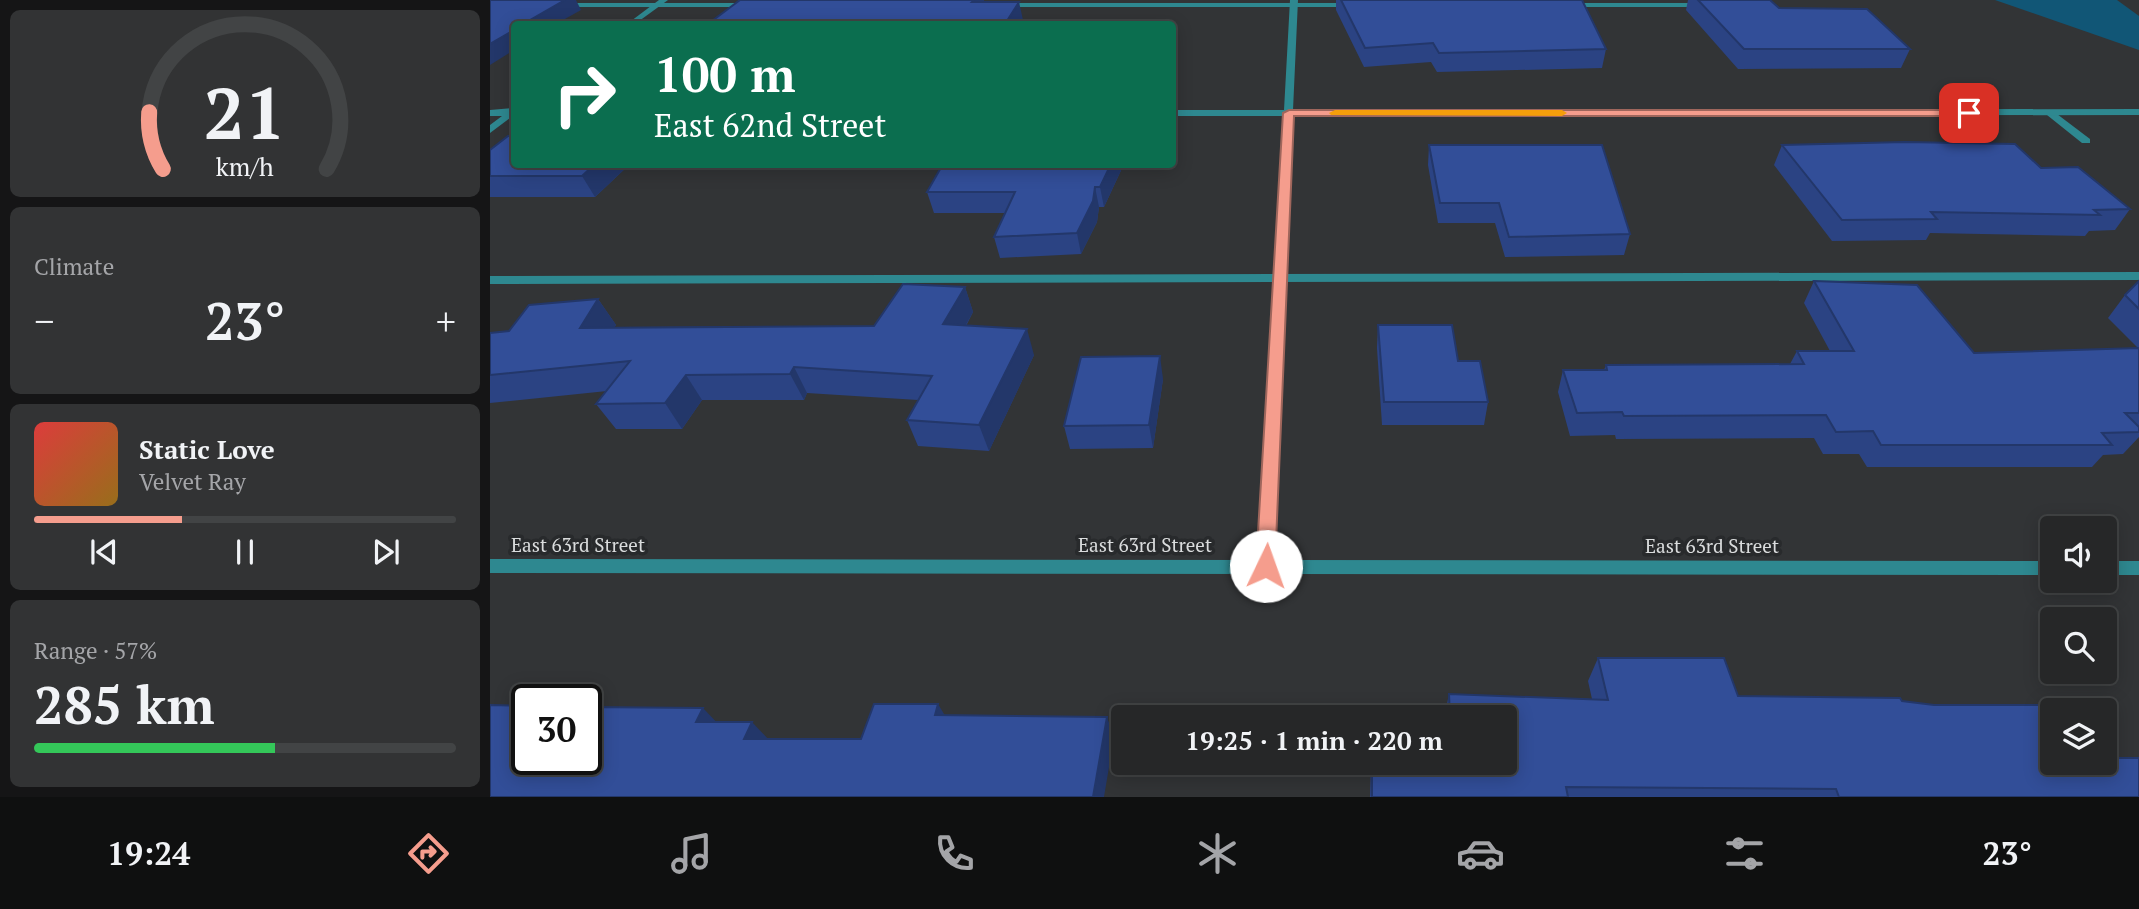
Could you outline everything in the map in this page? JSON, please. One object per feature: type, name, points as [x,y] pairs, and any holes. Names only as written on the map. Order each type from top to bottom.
[{"type":"street","points":[[546,5],[661,2],[768,5]]},
{"type":"street","points":[[635,21],[661,2]]},
{"type":"street","points":[[1266,566],[1294,3]]},
{"type":"street","points":[[990,5],[1363,5]]},
{"type":"street","points":[[1558,5],[1724,5]]},
{"type":"street","points":[[1176,113],[2139,112]]},
{"type":"street","points":[[490,113],[511,113]]},
{"type":"street","points":[[2050,113],[2086,141]]},
{"type":"street","points":[[490,130],[511,115]]},
{"type":"street","points":[[490,280],[2139,276]]},
{"type":"street","name":"East 63rd Street","points":[[490,566],[2040,568]]},
{"type":"street","points":[[2117,568],[2139,568]]},
{"type":"shaded area","points":[[1995,0],[2117,0],[2139,16],[2139,50]]},
{"type":"building","points":[[490,0],[565,0],[528,21],[511,21],[511,32],[490,44]]},
{"type":"building","points":[[740,0],[1019,2],[1007,21],[712,21]]},
{"type":"building","points":[[1341,0],[1582,0],[1606,49],[1439,53],[1433,43],[1365,48]]},
{"type":"building","points":[[1698,0],[1770,0],[1779,8],[1867,9],[1910,49],[1744,49]]},
{"type":"building","points":[[511,136],[511,168],[591,168],[582,176],[490,176],[490,150]]},
{"type":"building","points":[[1905,142],[2015,144],[2041,168],[2078,167],[2130,209],[2094,210],[2100,215],[1931,212],[1937,219],[1842,220],[1782,145]]},
{"type":"building","points":[[1429,145],[1602,145],[1630,234],[1509,237],[1499,203],[1440,203]]},
{"type":"building","points":[[941,168],[1109,168],[1100,187],[1095,187],[1093,201],[1077,233],[994,237],[1015,192],[927,192]]},
{"type":"building","points":[[1814,281],[1917,285],[1974,353],[2139,348],[2139,413],[2125,413],[2139,427],[2139,432],[2102,433],[2112,445],[1881,445],[1873,431],[1836,432],[1826,415],[1624,416],[1622,412],[1577,413],[1563,370],[1607,370],[1606,365],[1804,364],[1797,351],[1854,351]]},
{"type":"building","points":[[2139,281],[2139,309],[2125,295]]},
{"type":"building","points":[[903,284],[965,287],[943,324],[1027,329],[979,425],[907,420],[932,376],[794,367],[790,374],[686,375],[665,403],[596,404],[630,361],[490,375],[490,333],[509,331],[529,305],[598,299],[580,328],[874,326]]},
{"type":"building","points":[[1378,325],[1452,325],[1458,361],[1480,361],[1488,402],[1384,402]]},
{"type":"building","points":[[1160,356],[1149,425],[1064,426],[1081,357]]},
{"type":"building","points":[[1598,658],[1724,658],[1738,696],[1900,698],[1902,701],[1934,705],[2040,705],[2040,775],[2117,775],[2117,758],[2139,758],[2139,797],[1839,797],[1836,789],[1566,787],[1568,797],[1372,797],[1372,775],[1517,775],[1517,705],[1449,705],[1449,694],[1608,700]]},
{"type":"building","points":[[874,704],[938,704],[935,715],[1107,717],[1093,797],[490,797],[490,705],[511,706],[511,775],[602,775],[602,707],[703,708],[696,722],[752,722],[744,739],[861,739]]},
{"type":"slow traffic","points":[[1335,113],[1562,113]]},
{"type":"route","points":[[1266,566],[1289,113],[1969,113]]}]
